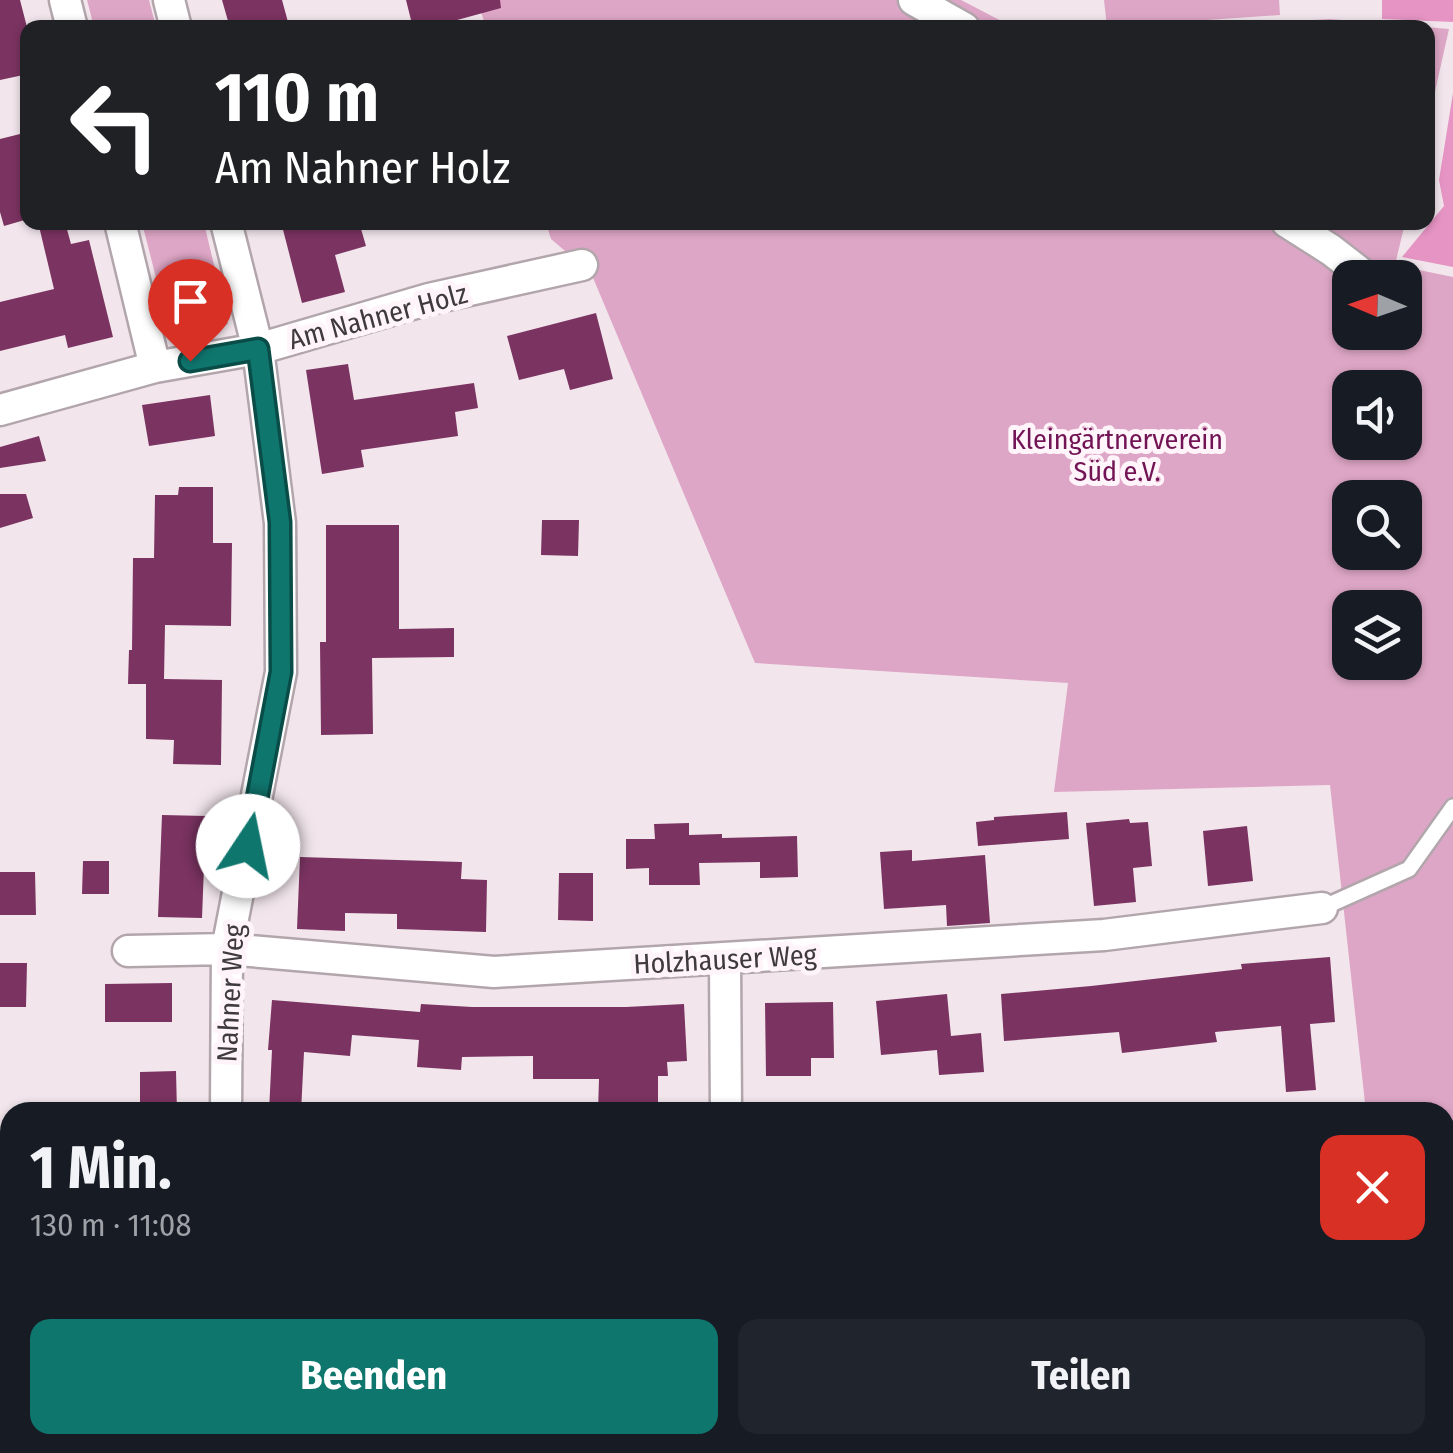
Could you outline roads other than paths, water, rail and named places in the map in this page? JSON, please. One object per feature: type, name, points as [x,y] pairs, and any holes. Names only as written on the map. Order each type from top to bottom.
[{"type":"street","points":[[914,0],[950,20]]},
{"type":"street","points":[[122,230],[156,367]]},
{"type":"street","name":"Nahner Weg","points":[[226,1102],[227,950],[281,672],[280,522],[258,349],[228,230]]},
{"type":"street","points":[[1299,230],[1344,260]]},
{"type":"street","name":"Am Nahner Holz","points":[[0,410],[156,367],[258,349],[429,298],[582,265]]},
{"type":"street","name":"Holzhauser Weg","points":[[128,951],[227,950],[494,972],[1104,934],[1322,908]]},
{"type":"street","points":[[725,960],[726,1102]]},
{"type":"lane","points":[[1322,908],[1409,869],[1453,806]]},
{"type":"park label","name":"Kleingärtnerverein Süd e.V.","points":[[1117,455]]}]
